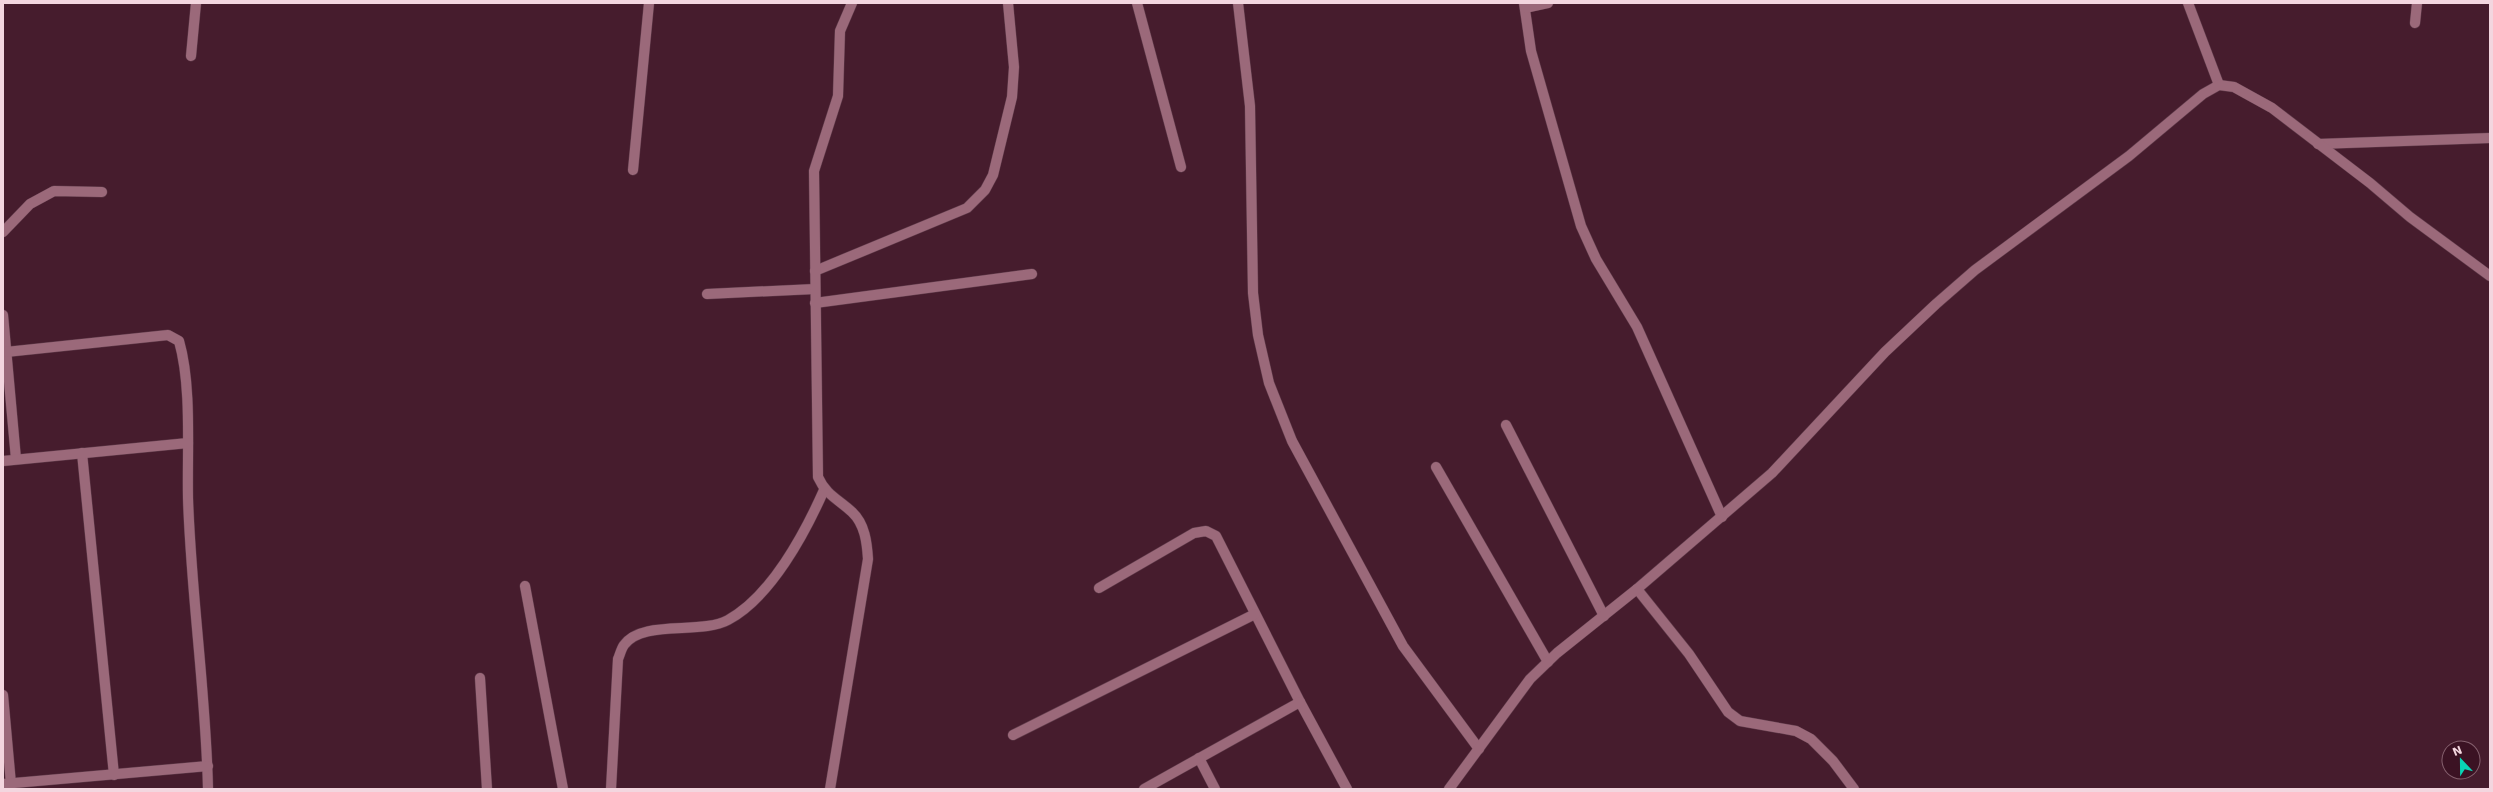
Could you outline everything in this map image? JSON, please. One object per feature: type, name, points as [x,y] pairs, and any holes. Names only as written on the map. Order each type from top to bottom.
[{"type":"street","points":[[191,56],[196,3]]},
{"type":"street","points":[[633,170],[649,3]]},
{"type":"street","points":[[830,789],[868,559],[864,530],[854,513],[824,490],[818,477],[816,463],[814,171],[838,96],[840,31],[852,3]]},
{"type":"street","points":[[814,271],[968,208],[985,190],[993,175],[1012,97],[1014,67],[1008,3]]},
{"type":"street","points":[[1137,3],[1182,168]]},
{"type":"street","points":[[1238,3],[1250,106],[1253,293],[1258,335],[1269,383],[1296,448],[1403,646],[1479,749]]},
{"type":"street","points":[[1548,3],[1524,5],[1531,51],[1581,226],[1596,259],[1637,328],[1722,518]]},
{"type":"street","points":[[2188,3],[2219,85]]},
{"type":"street","points":[[2415,23],[2417,3]]},
{"type":"street","points":[[1449,789],[1530,679],[1548,662],[1722,518],[1772,473],[1885,352],[1936,304],[1975,270],[2129,156],[2203,94],[2219,85],[2234,87],[2272,108],[2370,183],[2410,217],[2490,276]]},
{"type":"street","points":[[2318,144],[2490,138]]},
{"type":"street","points":[[3,232],[30,204],[54,191],[102,192]]},
{"type":"street","points":[[815,303],[1032,274]]},
{"type":"street","points":[[708,294],[815,289]]},
{"type":"street","points":[[3,315],[16,459]]},
{"type":"street","points":[[6,352],[168,335],[179,341],[183,355],[188,443],[188,498],[208,766],[208,789]]},
{"type":"street","points":[[1506,425],[1604,616]]},
{"type":"street","points":[[3,461],[188,443]]},
{"type":"street","points":[[82,453],[114,775]]},
{"type":"street","points":[[1436,467],[1548,662]]},
{"type":"street","points":[[611,789],[618,659],[624,644],[635,636],[647,632],[700,627],[727,621],[748,608],[764,590],[807,528],[824,490]]},
{"type":"street","points":[[1098,588],[1194,533],[1206,531],[1216,536],[1300,702],[1347,789]]},
{"type":"street","points":[[525,586],[563,789]]},
{"type":"street","points":[[1637,589],[1689,654],[1728,712],[1740,721],[1796,731],[1811,739],[1833,761],[1854,789]]},
{"type":"street","points":[[1013,735],[1255,614]]},
{"type":"street","points":[[480,678],[487,789]]},
{"type":"street","points":[[3,696],[7,784],[44,785],[114,775],[208,766]]},
{"type":"street","points":[[1144,789],[1300,702]]},
{"type":"street","points":[[1199,758],[1215,789]]}]
